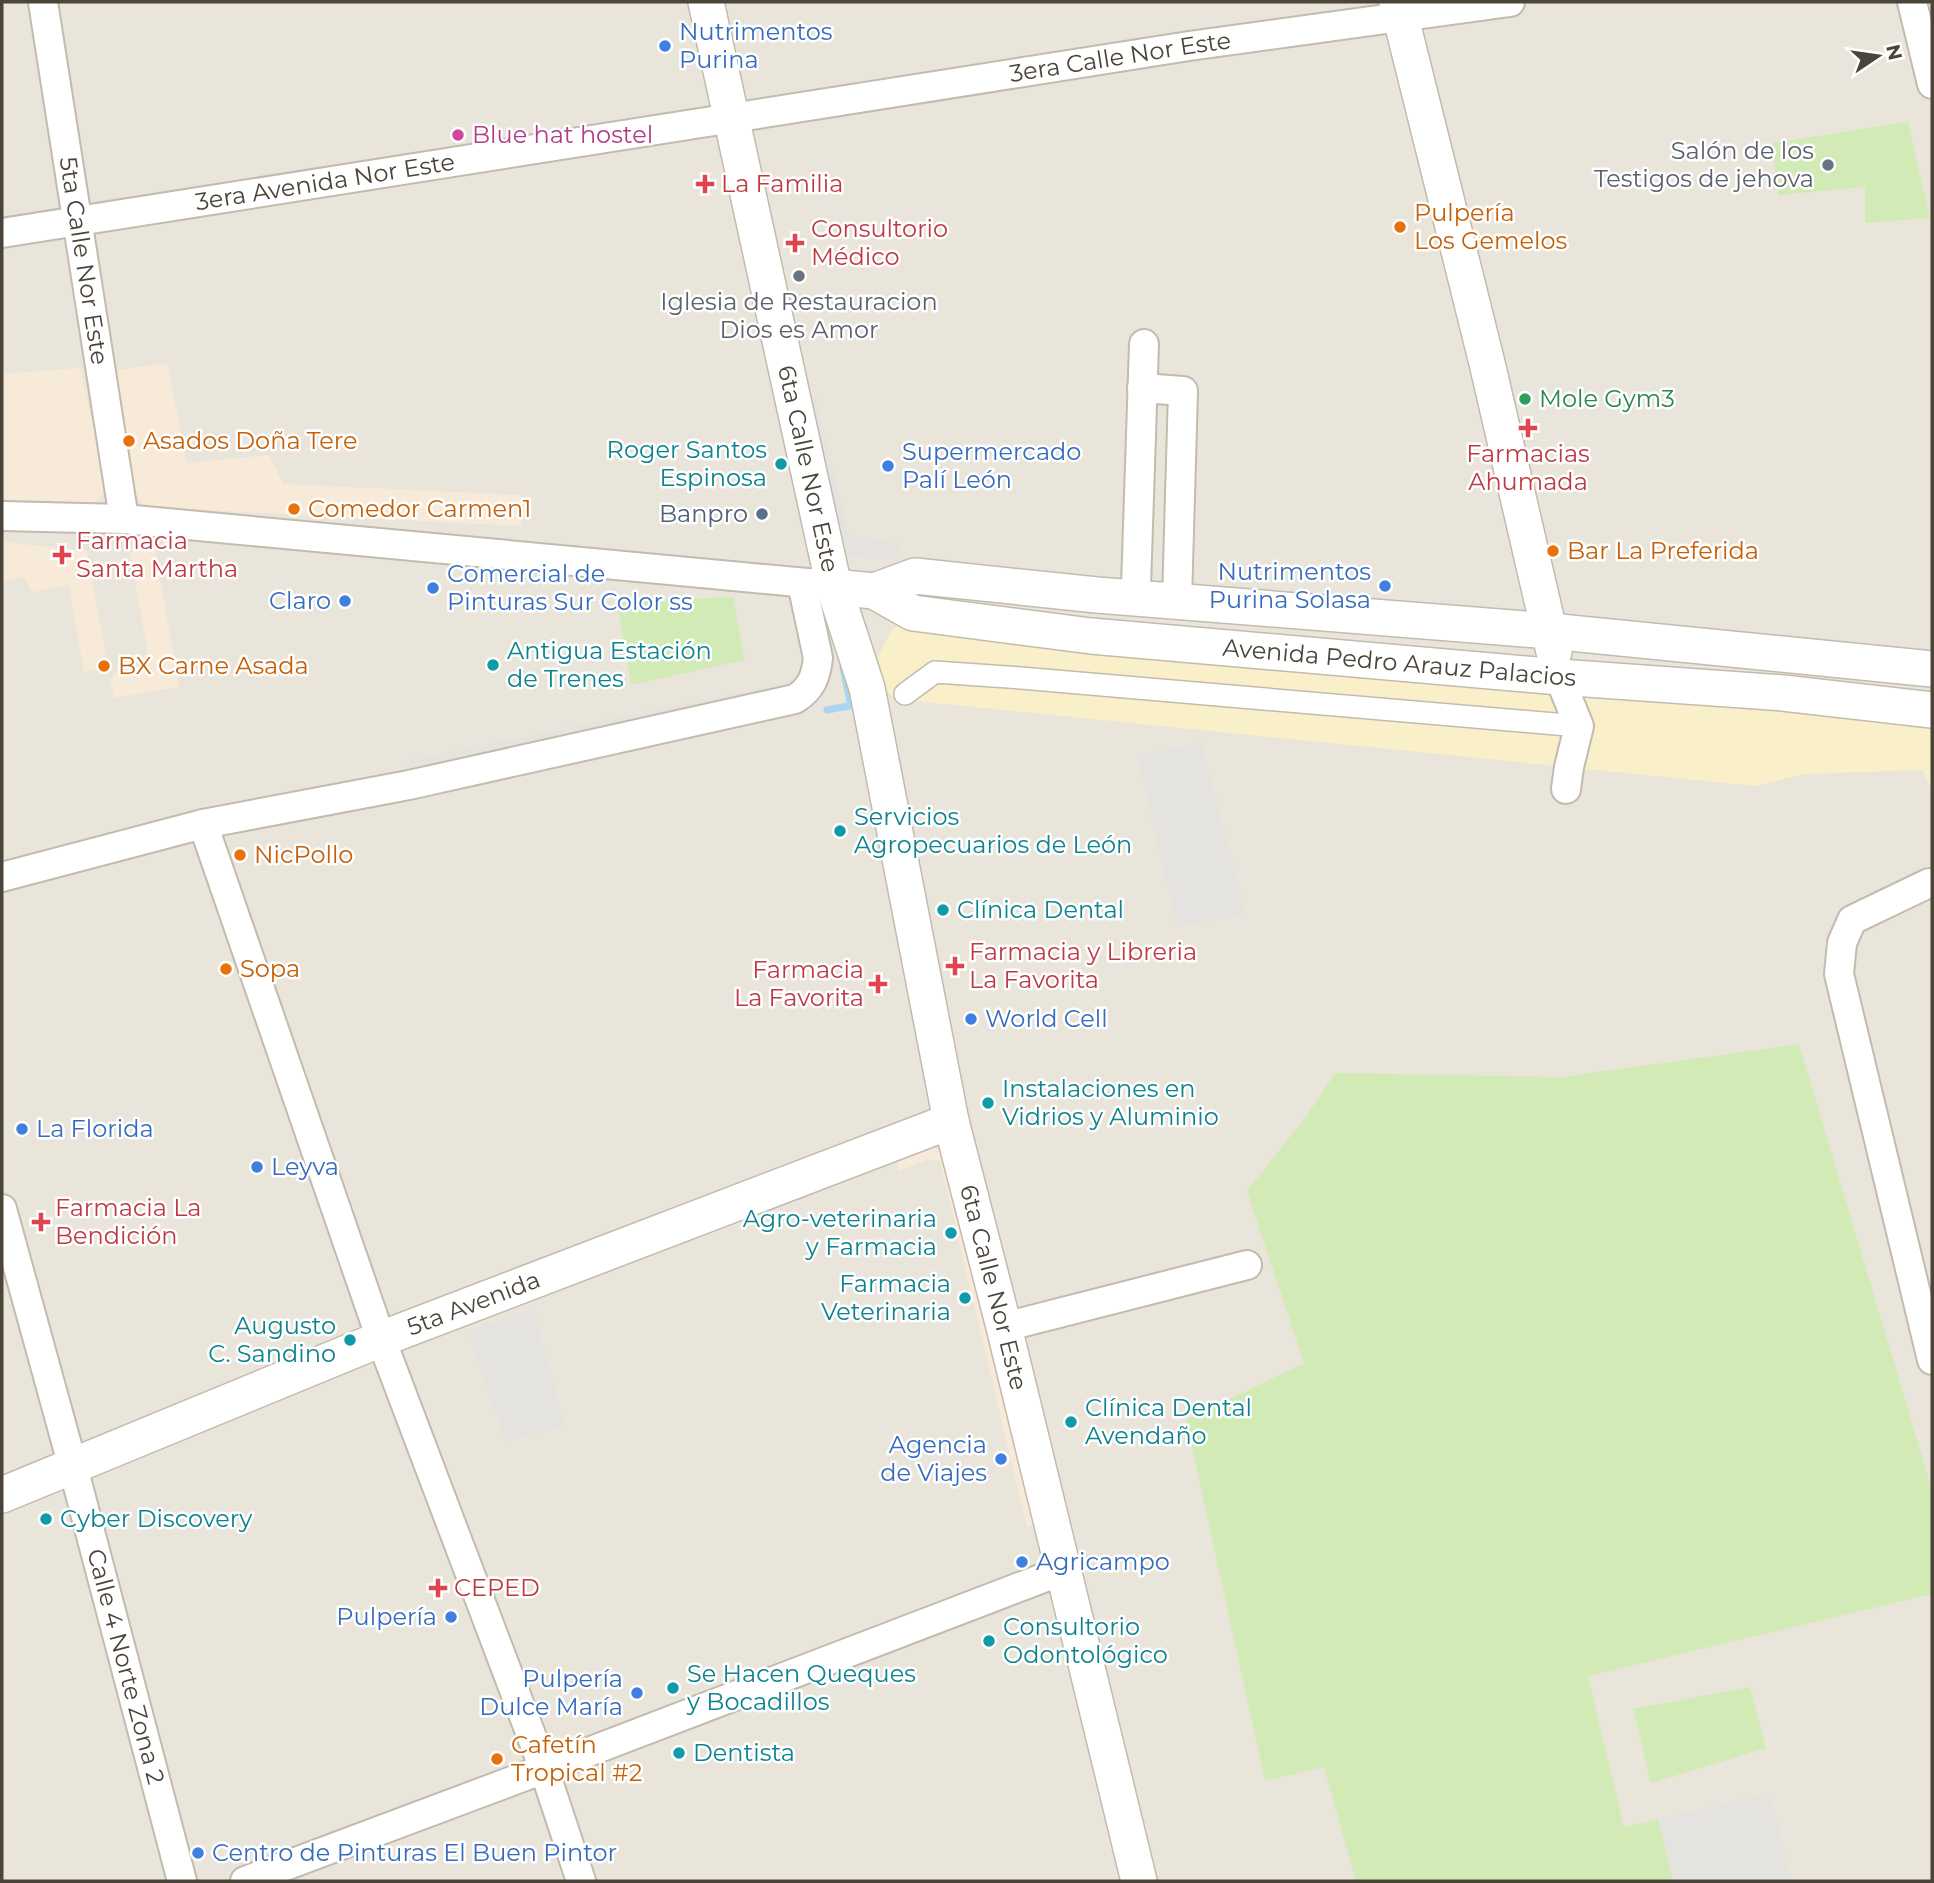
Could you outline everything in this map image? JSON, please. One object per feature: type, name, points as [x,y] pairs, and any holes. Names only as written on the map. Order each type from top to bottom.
[{"type":"street","name":"5ta Calle Nor Este","points":[[43,2],[124,519]]},
{"type":"street","name":"6ta Calle Nor Este","points":[[706,2],[733,117],[818,585],[867,688],[951,1121],[1139,1881]]},
{"type":"street","name":"3era Calle Nor Este","points":[[733,117],[1189,47],[1399,10],[1510,2]]},
{"type":"street","points":[[1912,2],[1932,84]]},
{"type":"street","points":[[1399,10],[1487,363],[1559,677],[1579,726],[1566,789]]},
{"type":"street","name":"3era Avenida Nor Este","points":[[2,233],[733,117]]},
{"type":"street","points":[[1134,598],[1144,344]]},
{"type":"street","points":[[1142,388],[1183,391],[1177,601]]},
{"type":"street","points":[[2,516],[124,519],[818,585],[817,671],[805,693],[795,699],[410,785],[203,824],[2,877]]},
{"type":"street","name":"Avenida Pedro Arauz Palacios","points":[[874,591],[915,576],[1097,595],[1550,631],[1932,669]]},
{"type":"street","name":"Avenida Pedro Arauz Palacios","points":[[818,585],[874,591],[913,613],[1091,636],[1559,677],[1783,693],[1932,710]]},
{"type":"street","name":"6ta Calle Nor Este","points":[[867,688],[874,591]]},
{"type":"street","points":[[1091,636],[1097,595]]},
{"type":"street","points":[[1293,654],[1300,612]]},
{"type":"street","points":[[1783,693],[1789,654]]},
{"type":"street","points":[[905,694],[935,672],[1579,726]]},
{"type":"street","points":[[203,824],[381,1339],[544,1769],[581,1881]]},
{"type":"street","points":[[1931,886],[1852,920],[1842,943],[1839,974],[1932,1360]]},
{"type":"street","name":"5ta Avenida","points":[[2,1495],[381,1339],[951,1121]]},
{"type":"street","name":"Calle 4 Norte Zona 2","points":[[2,1209],[182,1881]]},
{"type":"street","points":[[1004,1327],[1247,1265]]},
{"type":"street","points":[[245,1881],[1064,1570]]},
{"type":"shaded area","points":[[2,2],[1932,2],[1932,1881],[2,1881]]},
{"type":"shaded area","points":[[167,363],[187,463],[269,455],[283,484],[521,495],[522,526],[145,507],[135,495],[112,371]]},
{"type":"shaded area","points":[[80,368],[107,488],[93,505],[2,499],[2,374]]},
{"type":"shaded area","points":[[816,397],[849,535],[899,543],[898,560],[846,556],[840,549],[805,399]]},
{"type":"shaded area","points":[[2,542],[87,551],[108,668],[84,672],[69,585],[32,592],[24,577],[2,582]]},
{"type":"shaded area","points":[[155,548],[179,687],[114,698],[110,679],[118,670],[150,665],[130,552]]},
{"type":"shaded area","points":[[794,681],[797,703],[408,789],[401,762]]},
{"type":"shaded area","points":[[1202,743],[1246,915],[1177,927],[1137,755]]},
{"type":"shaded area","points":[[935,1147],[947,1156],[1037,1522],[1027,1528],[940,1161],[930,1159],[899,1171],[897,1161]]},
{"type":"shaded area","points":[[533,1308],[565,1425],[506,1442],[468,1332]]},
{"type":"shaded area","points":[[1770,1793],[1791,1881],[1673,1881],[1658,1819]]},
{"type":"green space","points":[[1908,122],[1930,218],[1865,223],[1865,187],[1778,195],[1772,143]]},
{"type":"green space","points":[[733,597],[745,660],[631,685],[617,602]]},
{"type":"green space","points":[[1799,1044],[1932,1490],[1932,1594],[1588,1676],[1624,1827],[1658,1819],[1673,1881],[1356,1881],[1324,1767],[1265,1781],[1186,1420],[1304,1363],[1247,1191],[1308,1114],[1335,1073],[1562,1077]]},
{"type":"green space","points":[[1750,1687],[1766,1748],[1651,1783],[1633,1709]]},
{"type":"sand","points":[[913,613],[1932,710],[1932,791],[1923,770],[1803,774],[1755,786],[895,699],[883,686],[878,657],[891,631]]},
{"type":"waterway","points":[[843,668],[851,705]]},
{"type":"waterway","points":[[827,710],[854,705]]},
{"type":"place","name":"Nutrimentos Purina","points":[[665,46]]},
{"type":"place","name":"Blue hat hostel","points":[[458,135]]},
{"type":"place","name":"Salón de los Testigos de jehova","points":[[1828,165]]},
{"type":"place","name":"La Familia","points":[[705,184]]},
{"type":"place","name":"Pulpería Los Gemelos","points":[[1400,227]]},
{"type":"place","name":"Consultorio Médico","points":[[795,243]]},
{"type":"place","name":"Iglesia de Restauracion Dios es Amor","points":[[799,276]]},
{"type":"place","name":"Mole Gym3","points":[[1525,399]]},
{"type":"place","name":"Farmacias Ahumada","points":[[1528,428]]},
{"type":"place","name":"Asados Doña Tere","points":[[129,441]]},
{"type":"place","name":"Roger Santos Espinosa","points":[[781,464]]},
{"type":"place","name":"Supermercado Palí León","points":[[888,466]]},
{"type":"place","name":"Comedor Carmen1","points":[[294,509]]},
{"type":"place","name":"Banpro","points":[[762,514]]},
{"type":"place","name":"Bar La Preferida","points":[[1553,551]]},
{"type":"place","name":"Farmacia Santa Martha","points":[[62,555]]},
{"type":"place","name":"Nutrimentos Purina Solasa","points":[[1385,586]]},
{"type":"place","name":"Comercial de Pinturas Sur Color ss","points":[[433,588]]},
{"type":"place","name":"Claro","points":[[345,601]]},
{"type":"place","name":"Antigua Estación de Trenes","points":[[493,665]]},
{"type":"place","name":"BX Carne Asada","points":[[104,666]]},
{"type":"place","name":"Servicios Agropecuarios de León","points":[[840,831]]},
{"type":"place","name":"NicPollo","points":[[240,855]]},
{"type":"place","name":"Clínica Dental","points":[[943,910]]},
{"type":"place","name":"Farmacia y Libreria La Favorita","points":[[955,966]]},
{"type":"place","name":"Sopa","points":[[226,969]]},
{"type":"place","name":"Farmacia La Favorita","points":[[878,984]]},
{"type":"place","name":"World Cell","points":[[971,1019]]},
{"type":"place","name":"Instalaciones en Vidrios y Aluminio","points":[[988,1103]]},
{"type":"place","name":"La Florida","points":[[22,1129]]},
{"type":"place","name":"Leyva","points":[[257,1167]]},
{"type":"place","name":"Farmacia La Bendición","points":[[41,1222]]},
{"type":"place","name":"Agro-veterinaria y Farmacia","points":[[951,1233]]},
{"type":"place","name":"Farmacia Veterinaria","points":[[965,1298]]},
{"type":"place","name":"Augusto C. Sandino","points":[[350,1340]]},
{"type":"place","name":"Clínica Dental Avendaño","points":[[1071,1422]]},
{"type":"place","name":"Agencia de Viajes","points":[[1001,1459]]},
{"type":"place","name":"Cyber Discovery","points":[[46,1519]]},
{"type":"place","name":"Agricampo","points":[[1022,1562]]},
{"type":"place","name":"CEPED","points":[[438,1588]]},
{"type":"place","name":"Pulpería","points":[[451,1617]]},
{"type":"place","name":"Consultorio Odontológico","points":[[989,1641]]},
{"type":"place","name":"Se Hacen Queques y Bocadillos","points":[[673,1688]]},
{"type":"place","name":"Pulpería Dulce María","points":[[637,1693]]},
{"type":"place","name":"Dentista","points":[[679,1753]]},
{"type":"place","name":"Cafetín Tropical #2","points":[[497,1759]]},
{"type":"place","name":"Centro de Pinturas El Buen Pintor","points":[[198,1853]]}]
